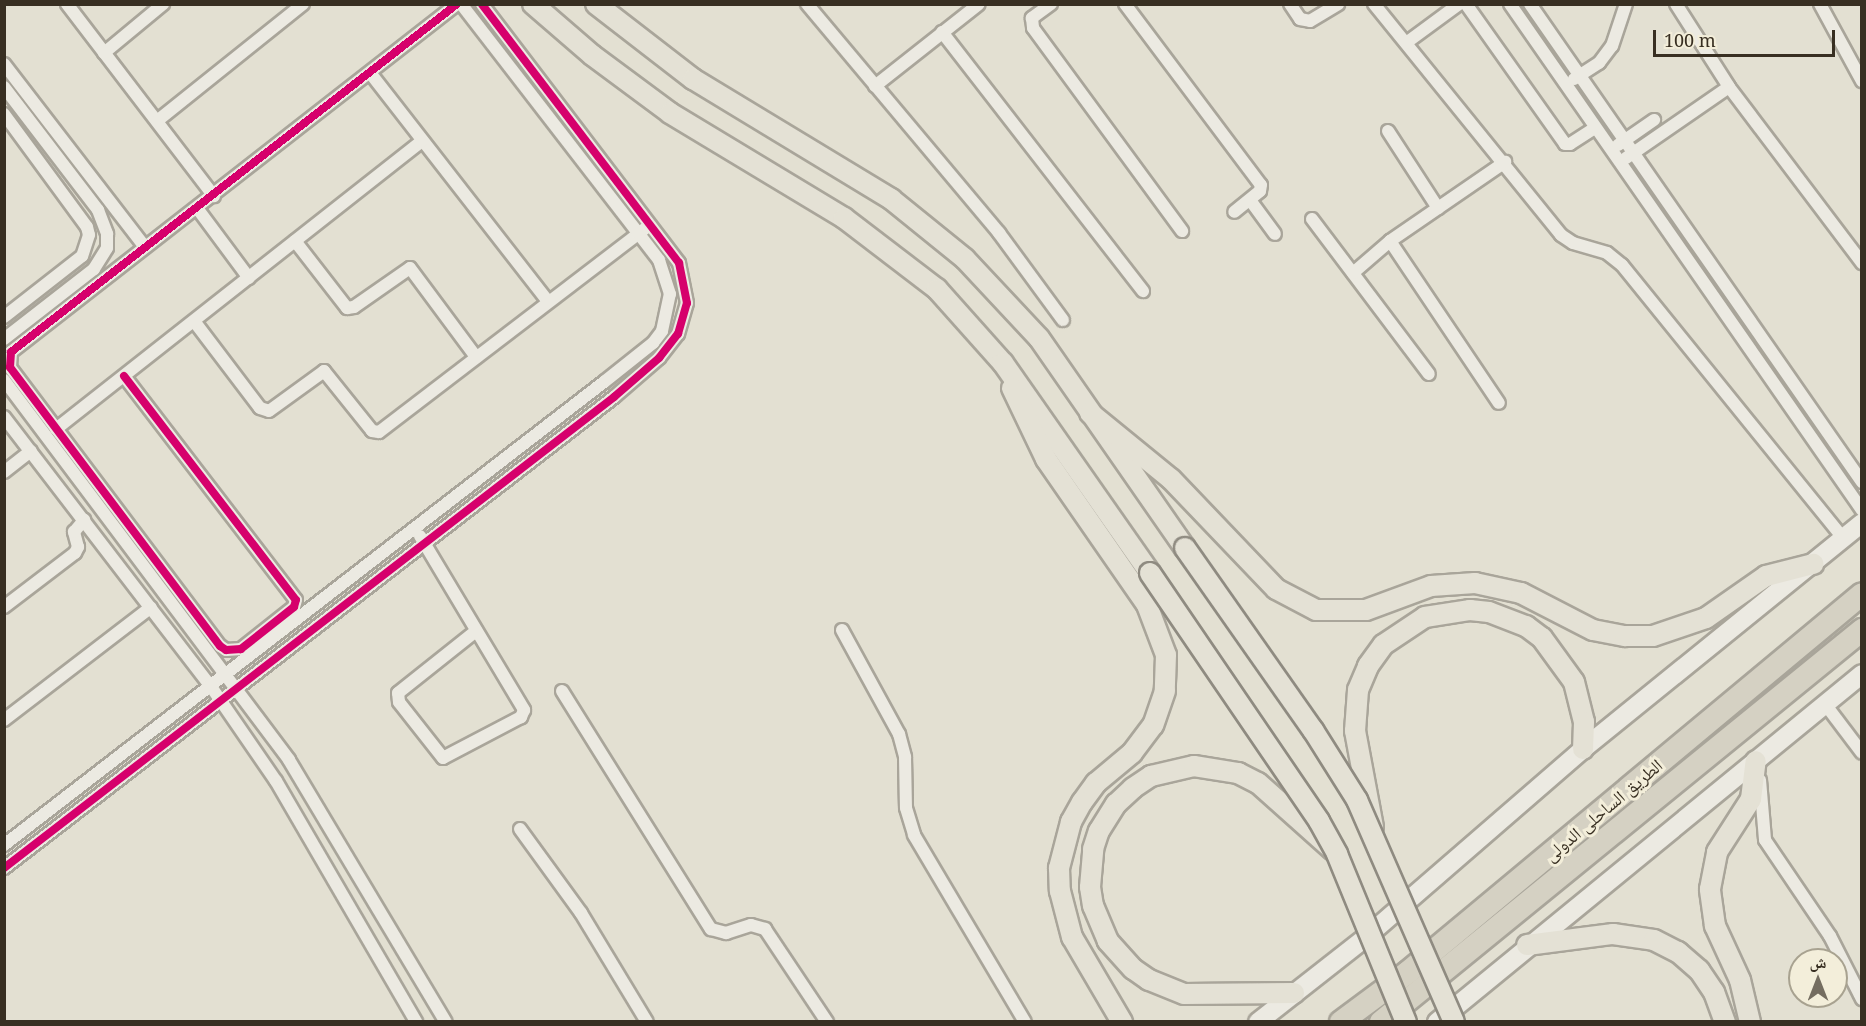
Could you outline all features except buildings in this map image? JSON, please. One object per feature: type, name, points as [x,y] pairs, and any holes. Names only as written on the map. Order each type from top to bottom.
[{"type":"highway","name":"الطريق الساحلى الدولى","points":[[1341,1022],[1407,973],[1862,594]]},
{"type":"highway","name":"الطريق الساحلى الدولى","points":[[1381,1022],[1862,630]]},
{"type":"main road","points":[[533,4],[592,56],[670,113],[844,218],[891,250],[960,311],[1003,363],[1277,754],[1337,854],[1406,1022]]},
{"type":"main road","points":[[596,4],[693,79],[866,183],[940,236],[1013,307],[1313,730],[1375,836],[1454,1022]]},
{"type":"main road","points":[[1003,363],[1035,441],[1147,605],[1166,655],[1164,691],[1153,725],[1131,753],[1096,783],[1082,802],[1063,845],[1059,868],[1060,891],[1072,937],[1122,1022]]},
{"type":"main road","points":[[1090,413],[1171,479],[1276,590],[1316,610],[1366,610],[1431,586],[1475,583],[1521,593],[1593,630],[1625,636],[1653,636],[1706,618],[1777,571],[1813,564]]},
{"type":"main road","points":[[1375,836],[1355,731],[1358,690],[1372,660],[1392,636],[1425,617],[1470,610],[1508,618],[1526,626],[1552,648],[1579,695],[1583,749]]},
{"type":"main road","points":[[1750,1022],[1740,981],[1715,926],[1710,889],[1718,852],[1751,799],[1755,761]]},
{"type":"main road","points":[[1294,993],[1184,994],[1149,980],[1119,956],[1099,924],[1090,887],[1093,849],[1099,831],[1116,804],[1151,776],[1194,766],[1216,767],[1258,783],[1337,854]]},
{"type":"main road","points":[[1527,945],[1613,934],[1654,940],[1678,952],[1699,970],[1714,992],[1725,1022]]},
{"type":"street","points":[[67,4],[214,196]]},
{"type":"street","points":[[104,53],[163,4]]},
{"type":"street","points":[[156,121],[303,4]]},
{"type":"street","points":[[4,380],[204,634],[220,646],[233,651],[271,633],[416,528],[653,343],[669,314],[667,275],[640,233],[459,4],[214,196],[20,342],[9,358],[10,367],[204,634],[227,673],[328,820],[446,1022]]},
{"type":"street","points":[[4,868],[423,542],[614,397],[669,346],[687,303],[679,263],[482,4]]},
{"type":"street","points":[[807,4],[999,233],[1063,320]]},
{"type":"street","points":[[875,86],[979,4]]},
{"type":"street","points":[[1052,4],[1032,18],[1033,28],[1182,231]]},
{"type":"street","points":[[1125,4],[1261,185],[1260,191],[1234,212]]},
{"type":"street","points":[[1290,4],[1300,19],[1310,21],[1338,4]]},
{"type":"street","points":[[1374,4],[1505,162],[1561,235],[1573,243],[1607,254],[1622,265],[1843,538]]},
{"type":"street","points":[[1406,43],[1459,4]]},
{"type":"street","points":[[1466,4],[1565,144],[1570,144],[1595,128]]},
{"type":"street","points":[[1510,4],[1862,510]]},
{"type":"street","points":[[1530,4],[1859,478],[1843,483]]},
{"type":"street","points":[[1565,85],[1599,63],[1612,46],[1626,4]]},
{"type":"street","points":[[1677,4],[1729,87],[1796,182],[1862,263]]},
{"type":"street","points":[[1820,4],[1862,81]]},
{"type":"street","points":[[1528,31],[1542,22]]},
{"type":"street","points":[[942,32],[1143,291]]},
{"type":"street","points":[[4,64],[145,247]]},
{"type":"street","points":[[371,74],[548,301]]},
{"type":"street","points":[[4,87],[104,221],[107,248],[103,258],[77,282],[4,339]]},
{"type":"street","points":[[1619,162],[1729,87]]},
{"type":"street","points":[[4,114],[87,226],[88,242],[82,256],[4,317]]},
{"type":"street","points":[[1611,150],[1654,120]]},
{"type":"street","points":[[1388,131],[1438,208]]},
{"type":"street","points":[[56,429],[422,141]]},
{"type":"street","points":[[48,172],[62,162]]},
{"type":"street","points":[[1353,273],[1390,241],[1505,162]]},
{"type":"street","points":[[1250,200],[1275,234]]},
{"type":"street","points":[[197,208],[249,278]]},
{"type":"street","points":[[104,221],[118,212]]},
{"type":"street","points":[[1312,219],[1429,374]]},
{"type":"street","points":[[194,321],[260,408],[269,411],[324,371],[375,433],[383,430],[651,224]]},
{"type":"street","points":[[296,241],[347,308],[354,307],[410,268],[476,357]]},
{"type":"street","points":[[1390,241],[1499,403]]},
{"type":"street","points":[[77,282],[85,293]]},
{"type":"street","points":[[4,845],[227,673],[271,633],[294,607],[294,595],[124,376]]},
{"type":"street","points":[[604,382],[614,397]]},
{"type":"street","points":[[4,417],[210,685],[308,832],[416,1022]]},
{"type":"street","points":[[4,472],[31,452]]},
{"type":"street","points":[[4,608],[75,553],[78,547],[74,531],[84,520]]},
{"type":"street","points":[[1257,1022],[1365,938],[1583,749],[1862,523]]},
{"type":"street","points":[[416,528],[522,706],[524,714],[443,758],[399,702],[398,693],[476,631]]},
{"type":"street","points":[[5,718],[151,607]]},
{"type":"street","points":[[842,630],[899,734],[905,757],[906,808],[914,835],[1025,1022]]},
{"type":"street","points":[[1437,1022],[1527,945],[1862,674]]},
{"type":"street","points":[[562,691],[711,929],[726,933],[751,925],[765,929],[827,1022]]},
{"type":"street","points":[[1825,704],[1862,753]]},
{"type":"street","points":[[1755,761],[1763,836],[1830,936],[1862,999]]},
{"type":"street","points":[[308,832],[328,820]]},
{"type":"street","points":[[520,830],[581,913],[647,1022]]},
{"type":"cycle path","points":[[124,376],[296,600],[294,607],[241,649],[226,650],[220,646],[10,367],[11,352],[457,4]]},
{"type":"cycle path","points":[[4,868],[614,397],[659,358],[678,334],[687,303],[679,263],[482,4]]}]
